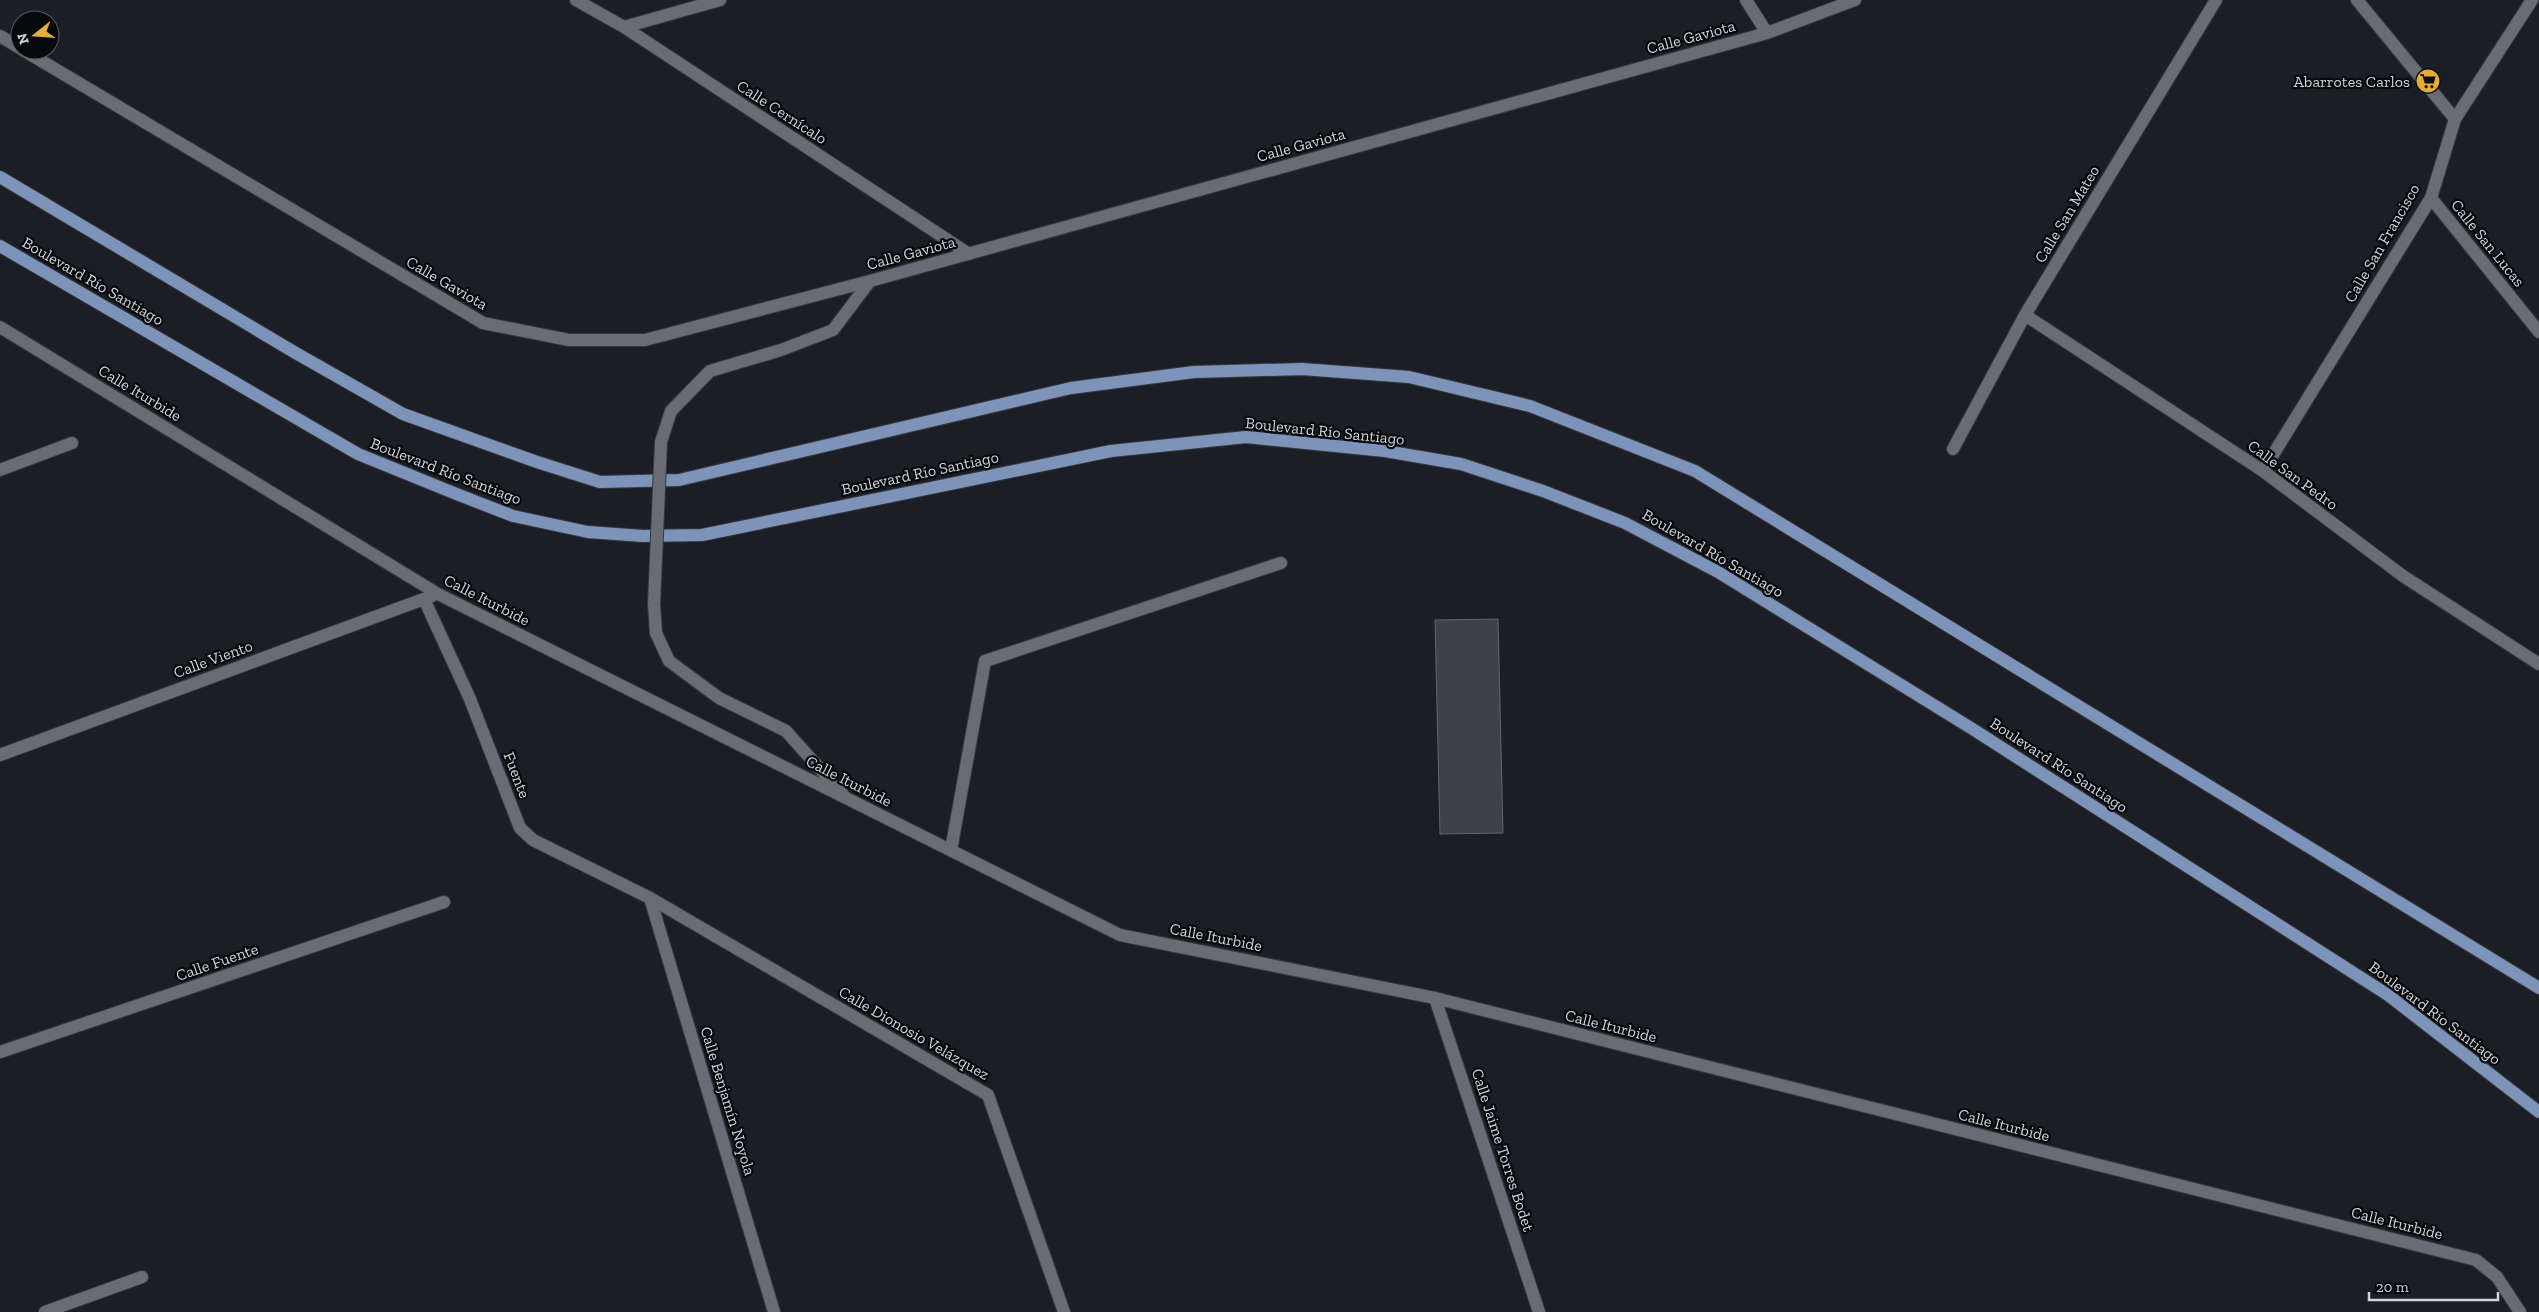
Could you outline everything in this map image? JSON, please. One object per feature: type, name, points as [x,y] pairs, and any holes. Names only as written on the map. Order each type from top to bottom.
[{"type":"main road","points":[[0,176],[294,352],[403,414],[536,462],[600,482],[679,480],[1072,388],[1194,372],[1302,368],[1409,377],[1530,406],[1695,472],[2539,988]]},
{"type":"main road","name":"Boulevard Río Santiago","points":[[0,246],[358,454],[513,516],[588,532],[643,536],[702,535],[1111,451],[1246,437],[1385,451],[1461,464],[1544,491],[1625,522],[1718,572],[1963,722],[2388,995],[2539,1112]]},
{"type":"street","name":"Calle Cernícalo","points":[[576,0],[624,27],[968,254]]},
{"type":"street","points":[[624,27],[720,0]]},
{"type":"street","points":[[1746,0],[1767,33]]},
{"type":"street","name":"Calle Gaviota","points":[[41,60],[483,323],[568,340],[645,340],[870,281],[1767,33],[1855,0]]},
{"type":"street","name":"Calle San Mateo","points":[[1953,449],[2025,315],[2216,0]]},
{"type":"street","points":[[2357,0],[2454,119]]},
{"type":"street","name":"Calle San Francisco","points":[[2263,471],[2431,198],[2454,119],[2532,0]]},
{"type":"street","name":"Calle San Lucas","points":[[2431,198],[2539,332]]},
{"type":"street","points":[[844,796],[786,731],[719,698],[669,661],[656,634],[654,604],[661,442],[671,411],[710,371],[781,350],[833,330],[870,281]]},
{"type":"street","name":"Calle San Pedro","points":[[2025,315],[2263,471],[2403,576],[2539,664]]},
{"type":"street","name":"Calle Iturbide","points":[[0,327],[438,594],[1120,935],[1435,998],[2476,1260],[2497,1277],[2520,1312]]},
{"type":"street","points":[[0,470],[72,444]]},
{"type":"street","points":[[951,850],[985,661],[1281,563]]},
{"type":"street","name":"Calle Viento","points":[[0,755],[438,594]]},
{"type":"street","name":"Fuente","points":[[424,599],[470,699],[520,828],[533,840],[650,898]]},
{"type":"street","name":"Calle Benjamín Noyola","points":[[650,898],[774,1312]]},
{"type":"street","name":"Calle Dionosio Velázquez","points":[[650,898],[988,1095],[1064,1312]]},
{"type":"street","name":"Calle Fuente","points":[[0,1052],[444,902]]},
{"type":"street","name":"Calle Jaime Torres Bodet","points":[[1435,998],[1540,1312]]},
{"type":"street","points":[[45,1312],[142,1277]]},
{"type":"building","points":[[1498,619],[1503,833],[1440,834],[1435,620]]},
{"type":"place","name":"Abarrotes Carlos","points":[[2428,81]]}]
